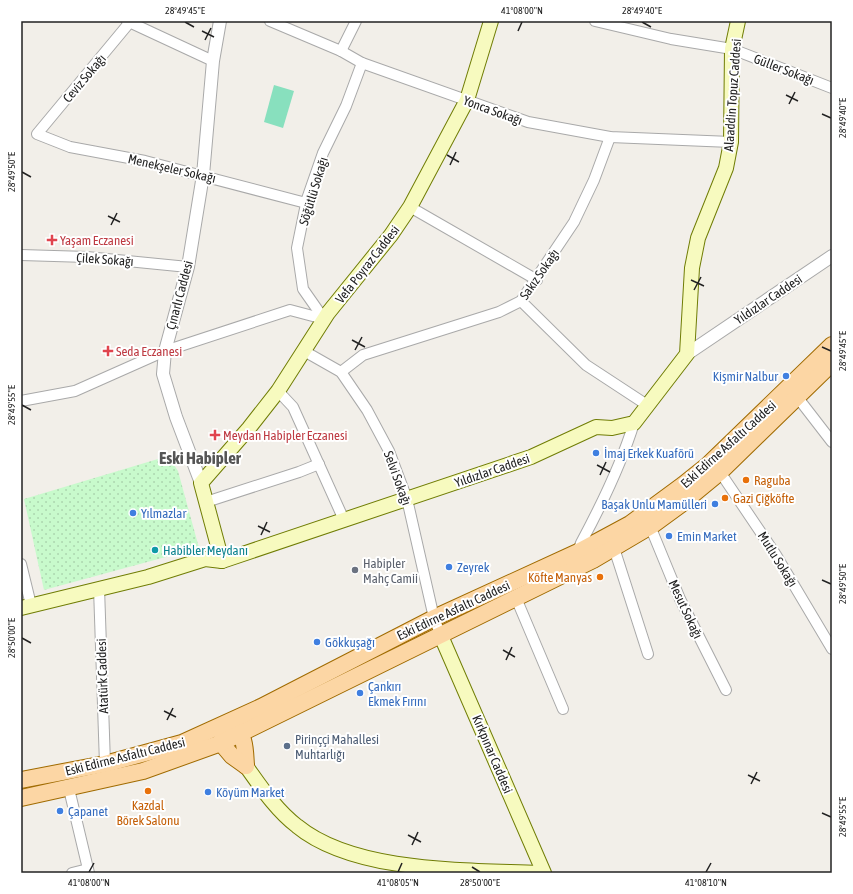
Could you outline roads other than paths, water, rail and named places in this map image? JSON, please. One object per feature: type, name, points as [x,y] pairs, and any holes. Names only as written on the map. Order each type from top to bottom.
[{"type":"main road","name":"Vefa Poyraz Caddesi","points":[[201,482],[249,428],[278,391],[324,319],[391,235],[410,207],[467,100],[491,21]]},
{"type":"main road","name":"Alaaddin Topuz Caddesi","points":[[687,354],[692,268],[698,238],[726,168],[730,142],[732,49],[738,21]]},
{"type":"main road","name":"Eski Edirne Asfaltı Caddesi","points":[[21,780],[106,764],[232,728],[441,636],[516,598],[581,558],[683,485],[719,455],[832,345]]},
{"type":"main road","name":"Yıldızlar Caddesi","points":[[99,588],[148,577],[205,559],[222,561],[531,457],[596,427],[612,428],[634,423],[687,354]]},
{"type":"main road","name":"Eski Edirne Asfaltı Caddesi","points":[[21,798],[68,789],[143,771],[222,743],[232,728],[269,705],[275,699],[434,618],[581,558],[614,548],[650,526],[680,505],[720,472],[798,398],[832,363]]},
{"type":"main road","name":"Çınarlı Caddesi","points":[[201,482],[222,561]]},
{"type":"main road","points":[[26,606],[99,588]]},
{"type":"main road","name":"Kırkpınar Caddesi","points":[[441,636],[544,873]]},
{"type":"main road","points":[[232,728],[244,745],[246,766]]},
{"type":"main road","points":[[222,743],[232,756],[246,766],[265,793],[297,826],[332,847],[403,865],[538,873]]},
{"type":"street","name":"Çınarlı Caddesi","points":[[201,482],[176,417],[163,374],[164,351],[188,267],[203,175],[213,61],[220,21]]},
{"type":"street","name":"Yonca Sokağı","points":[[270,21],[342,51],[362,63],[528,122],[610,136],[730,142]]},
{"type":"street","points":[[342,51],[356,21]]},
{"type":"street","name":"Güller Sokağı","points":[[596,21],[671,39],[732,49],[832,88]]},
{"type":"street","points":[[128,22],[213,61]]},
{"type":"street","name":"Ceviz Sokağı","points":[[37,134],[128,22]]},
{"type":"street","name":"Söğütlü Sokağı","points":[[324,319],[303,289],[297,248],[306,203],[323,153],[346,106],[362,63]]},
{"type":"street","name":"Menekşeler Sokağı","points":[[37,134],[70,147],[117,155],[203,175],[306,203]]},
{"type":"street","name":"Sakız Sokağı","points":[[341,372],[363,355],[499,312],[521,302],[574,222],[594,180],[610,136]]},
{"type":"street","points":[[410,207],[537,280]]},
{"type":"street","name":"Çilek Sokağı","points":[[21,255],[87,257],[188,267]]},
{"type":"street","name":"Yıldızlar Caddesi","points":[[687,354],[832,256]]},
{"type":"street","points":[[521,302],[586,364],[647,405]]},
{"type":"street","points":[[21,401],[75,391],[164,351],[290,310],[324,319]]},
{"type":"street","name":"Selvi Sokağı","points":[[304,350],[341,372],[367,410],[389,451],[407,499],[434,618],[441,636]]},
{"type":"street","points":[[278,391],[294,407],[344,520]]},
{"type":"street","points":[[798,398],[832,442]]},
{"type":"street","points":[[581,558],[624,454],[634,423]]},
{"type":"street","points":[[206,502],[299,472],[319,464]]},
{"type":"street","name":"Mutlu Sokağı","points":[[720,472],[776,554],[832,649]]},
{"type":"street","name":"Mesut Sokağı","points":[[650,526],[680,599],[726,690]]},
{"type":"street","points":[[614,548],[648,654]]},
{"type":"street","points":[[21,564],[26,606]]},
{"type":"street","name":"Atatürk Caddesi","points":[[99,588],[106,764]]},
{"type":"street","points":[[516,598],[563,709]]},
{"type":"street","points":[[68,789],[89,871],[72,873]]},
{"type":"place","name":"Yaşam Eczanesi","points":[[52,240]]},
{"type":"place","name":"Seda Eczanesi","points":[[108,351]]},
{"type":"place","name":"Kişmir Nalbur","points":[[786,376]]},
{"type":"place","name":"Meydan Habipler Eczanesi","points":[[215,435]]},
{"type":"place","name":"İmaj Erkek Kuaförü","points":[[596,453]]},
{"type":"place","name":"Raguba","points":[[746,480]]},
{"type":"place","name":"Gazi Çiğköfte","points":[[725,498]]},
{"type":"place","name":"Başak Unlu Mamülleri","points":[[715,504]]},
{"type":"place","name":"Yılmazlar","points":[[133,513]]},
{"type":"place","name":"Emin Market","points":[[669,536]]},
{"type":"place","name":"Habibler Meydanı","points":[[155,550]]},
{"type":"place","name":"Zeyrek","points":[[449,567]]},
{"type":"place","name":"Habipler Mahç Camii","points":[[355,570]]},
{"type":"place","name":"Köfte Manyas","points":[[600,577]]},
{"type":"place","name":"Gökkuşağı","points":[[317,642]]},
{"type":"place","name":"Çankırı Ekmek Fırını","points":[[360,693]]},
{"type":"place","name":"Pirinççi Mahallesi Muhtarlığı","points":[[287,746]]},
{"type":"place","name":"Kazdal Börek Salonu","points":[[148,791]]},
{"type":"place","name":"Köyüm Market","points":[[208,792]]},
{"type":"place","name":"Çapanet","points":[[60,811]]},
{"type":"district","name":"Eski Habipler","points":[[200,458]]}]
